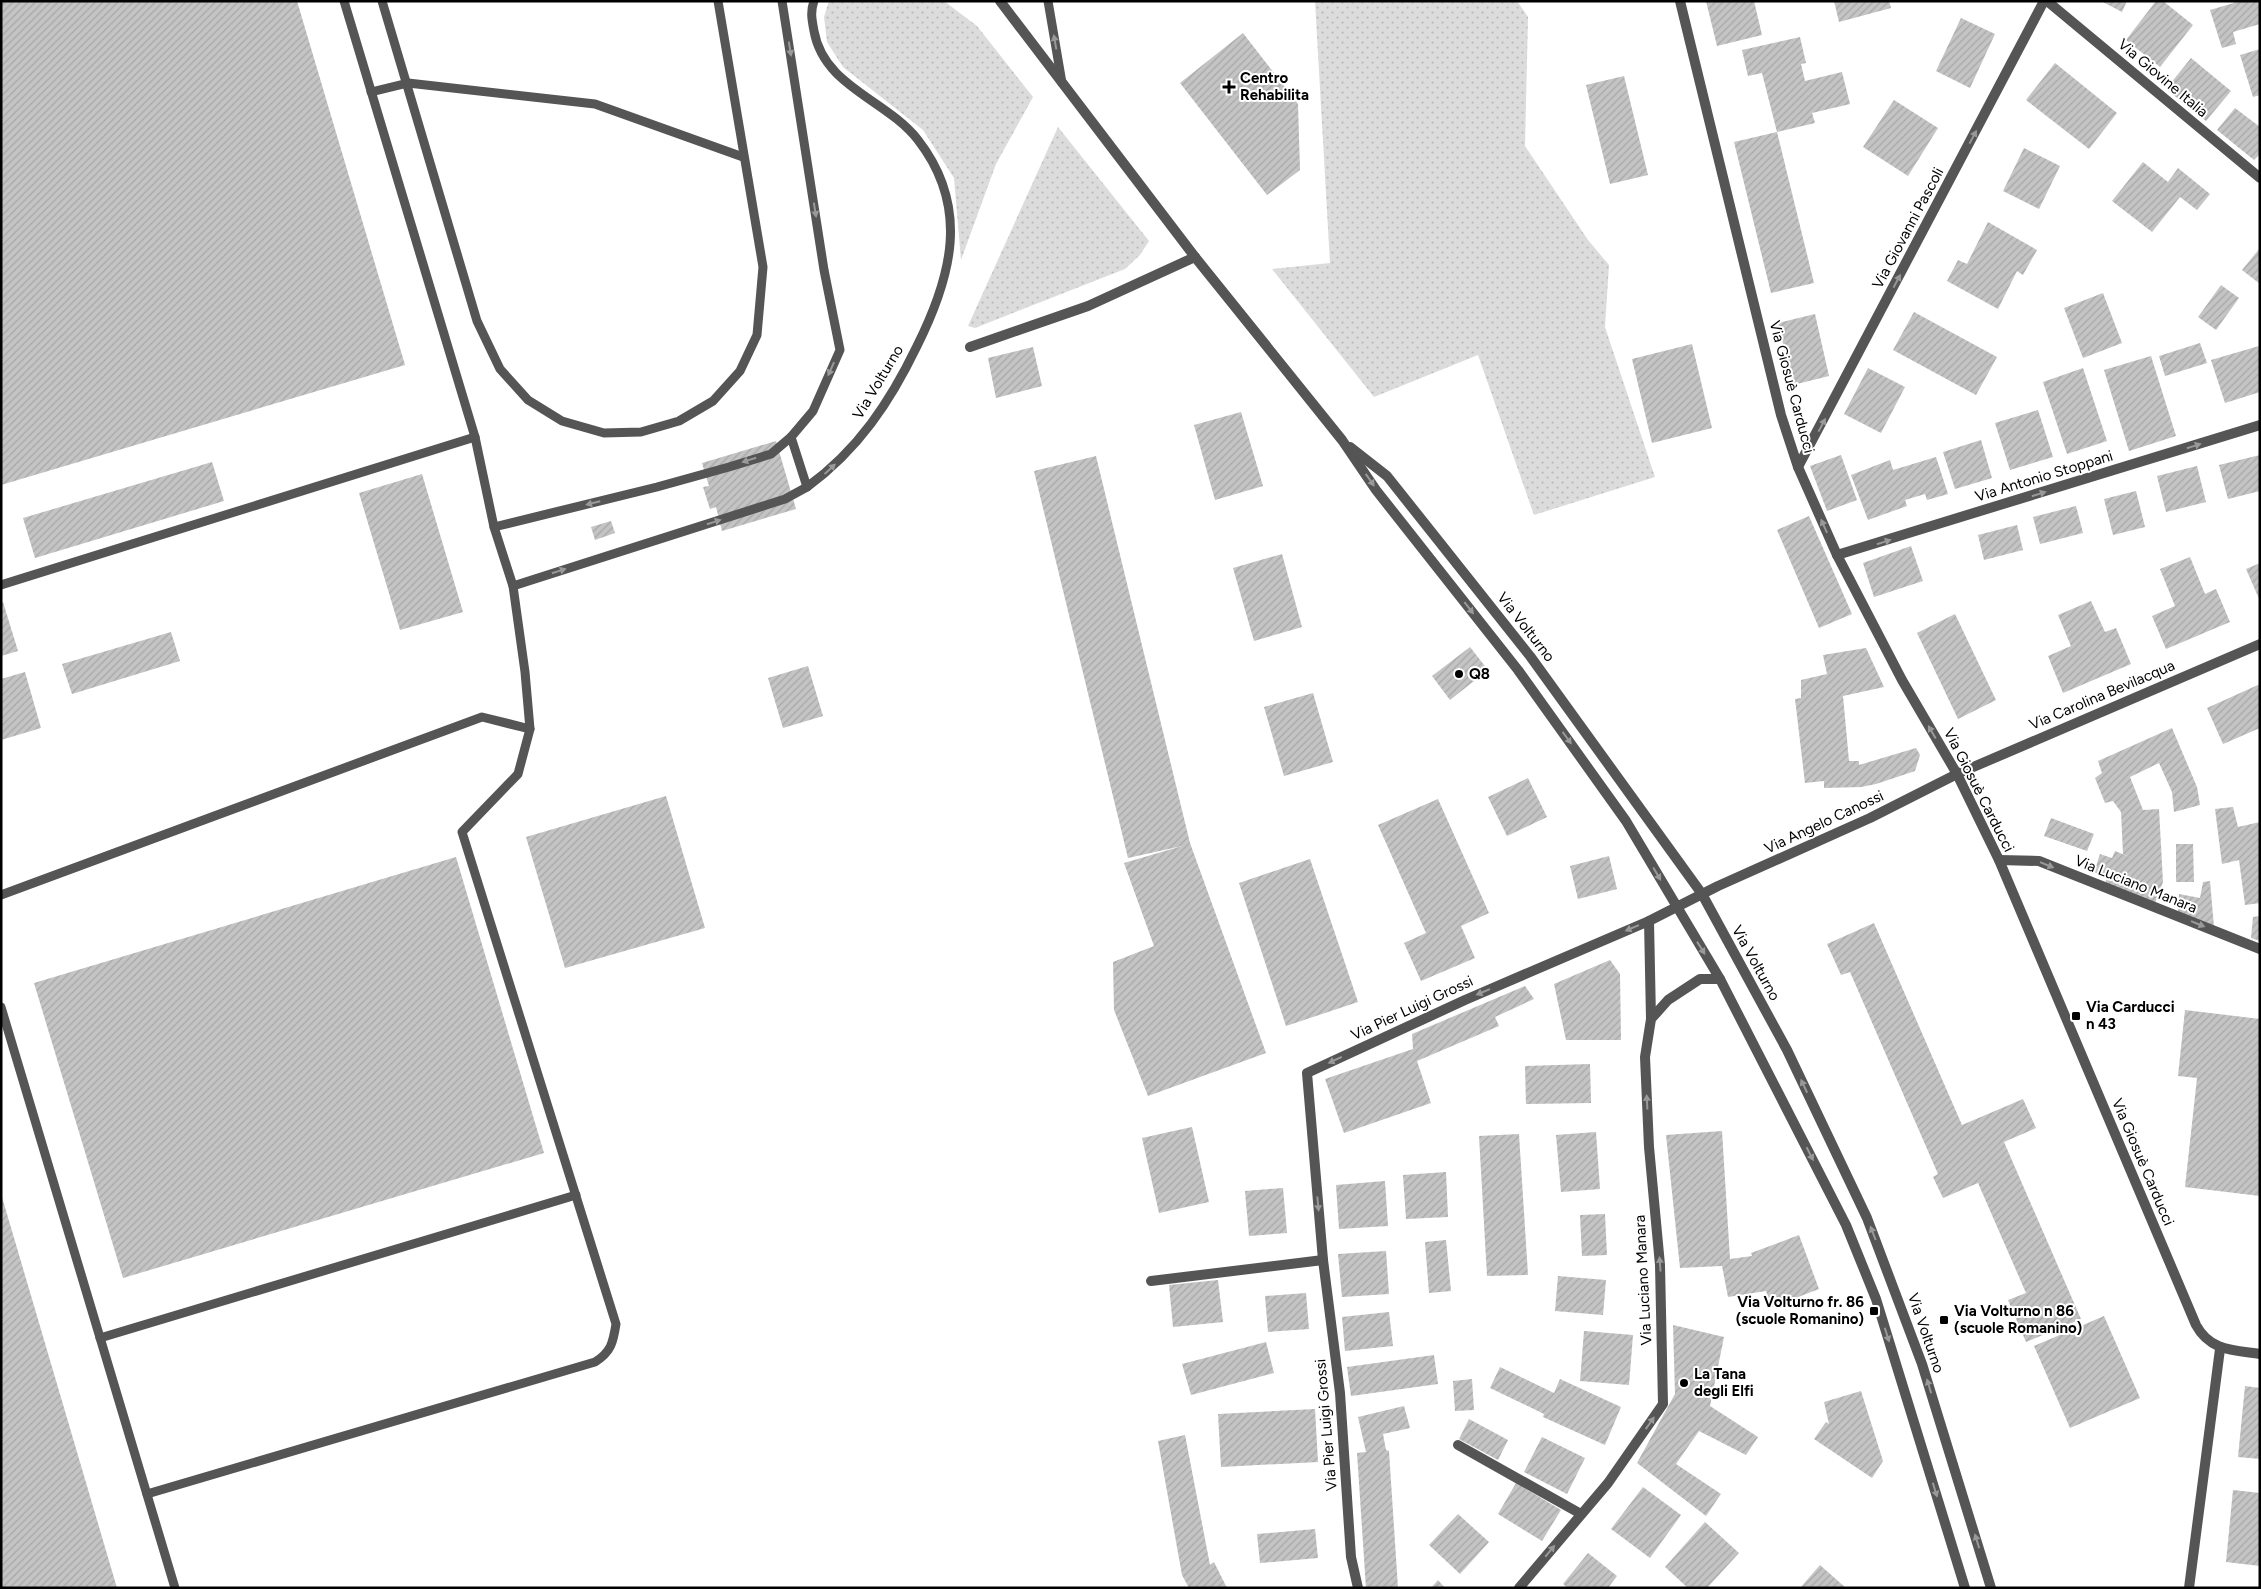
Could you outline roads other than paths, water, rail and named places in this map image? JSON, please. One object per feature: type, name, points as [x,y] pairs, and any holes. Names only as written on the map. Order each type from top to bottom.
[{"type":"street","name":"Via Volturno","points":[[1000,1],[1195,257],[1342,440],[1376,490],[1524,678],[1626,821],[1720,978],[1846,1225],[1869,1282],[1965,1588]]},
{"type":"street","name":"Via Giosuè Carducci","points":[[1680,1],[1781,415],[1798,467],[1837,555],[1902,680],[1957,774],[1999,860],[2196,1325],[2208,1342],[2220,1349]]},
{"type":"street","name":"Via Giovanni Pascoli","points":[[1798,467],[2046,1]]},
{"type":"street","name":"Via Giovine Italia","points":[[2046,1],[2260,178]]},
{"type":"street","points":[[970,347],[1088,306],[1195,257]]},
{"type":"street","name":"Via Antonio Stoppani","points":[[1837,555],[2260,425]]},
{"type":"street","name":"Via Volturno","points":[[1342,440],[1387,476],[1524,648],[1702,894],[1787,1050],[1867,1218],[1922,1364],[1991,1588]]},
{"type":"street","name":"Via Carolina Bevilacqua","points":[[1957,774],[2260,644]]},
{"type":"street","name":"Via Angelo Canossi","points":[[1702,894],[1870,818],[1957,774]]},
{"type":"street","name":"Via Luciano Manara","points":[[1999,860],[2039,861],[2260,949]]},
{"type":"street","name":"Via Pier Luigi Grossi","points":[[1358,1588],[1351,1557],[1340,1393],[1323,1260],[1307,1073],[1465,1000],[1649,920],[1702,894]]},
{"type":"street","name":"Via Luciano Manara","points":[[1519,1588],[1608,1483],[1663,1404],[1660,1265],[1649,1148],[1644,1056],[1651,1019],[1649,920]]},
{"type":"street","points":[[1651,1019],[1668,1000],[1700,979],[1720,978]]},
{"type":"street","points":[[1151,1281],[1323,1260]]},
{"type":"street","points":[[2189,1588],[2220,1349],[2260,1354]]},
{"type":"street","points":[[1458,1445],[1581,1514]]},
{"type":"lane","points":[[147,1494],[594,1362],[606,1355],[614,1343],[616,1324],[462,832],[518,774],[530,729],[525,672],[512,586],[494,527],[475,437],[344,1]]},
{"type":"lane","points":[[382,1],[408,83],[477,321],[500,370],[528,400],[562,421],[604,433],[641,432],[679,421],[712,401],[740,371],[757,335],[763,268],[718,1]]},
{"type":"lane","points":[[494,527],[657,488],[771,454],[791,437],[813,411],[840,350],[824,270],[782,1]]},
{"type":"lane","name":"Via Volturno","points":[[512,586],[785,500],[830,470],[877,418],[904,373],[929,323],[947,274],[951,237],[948,194],[918,139],[883,108],[841,79],[823,59],[815,38],[811,11],[814,1]]},
{"type":"lane","points":[[1048,1],[1062,83]]},
{"type":"lane","points":[[371,92],[408,83],[595,104],[743,157]]},
{"type":"lane","points":[[1,584],[475,437]]},
{"type":"lane","points":[[791,437],[807,487]]},
{"type":"lane","points":[[1,895],[482,717],[530,729]]},
{"type":"lane","points":[[1,1007],[175,1588]]},
{"type":"lane","points":[[100,1338],[576,1195]]},
{"type":"place","name":"Centro Rehabilita","points":[[1229,87]]},
{"type":"place","name":"Q8","points":[[1459,674]]},
{"type":"place","name":"Via Carducci n 43","points":[[2076,1016]]},
{"type":"place","name":"Via Volturno fr. 86 (scuole Romanino)","points":[[1874,1311]]},
{"type":"place","name":"Via Volturno n 86 (scuole Romanino)","points":[[1944,1320]]},
{"type":"place","name":"La Tana degli Elfi","points":[[1684,1383]]}]
